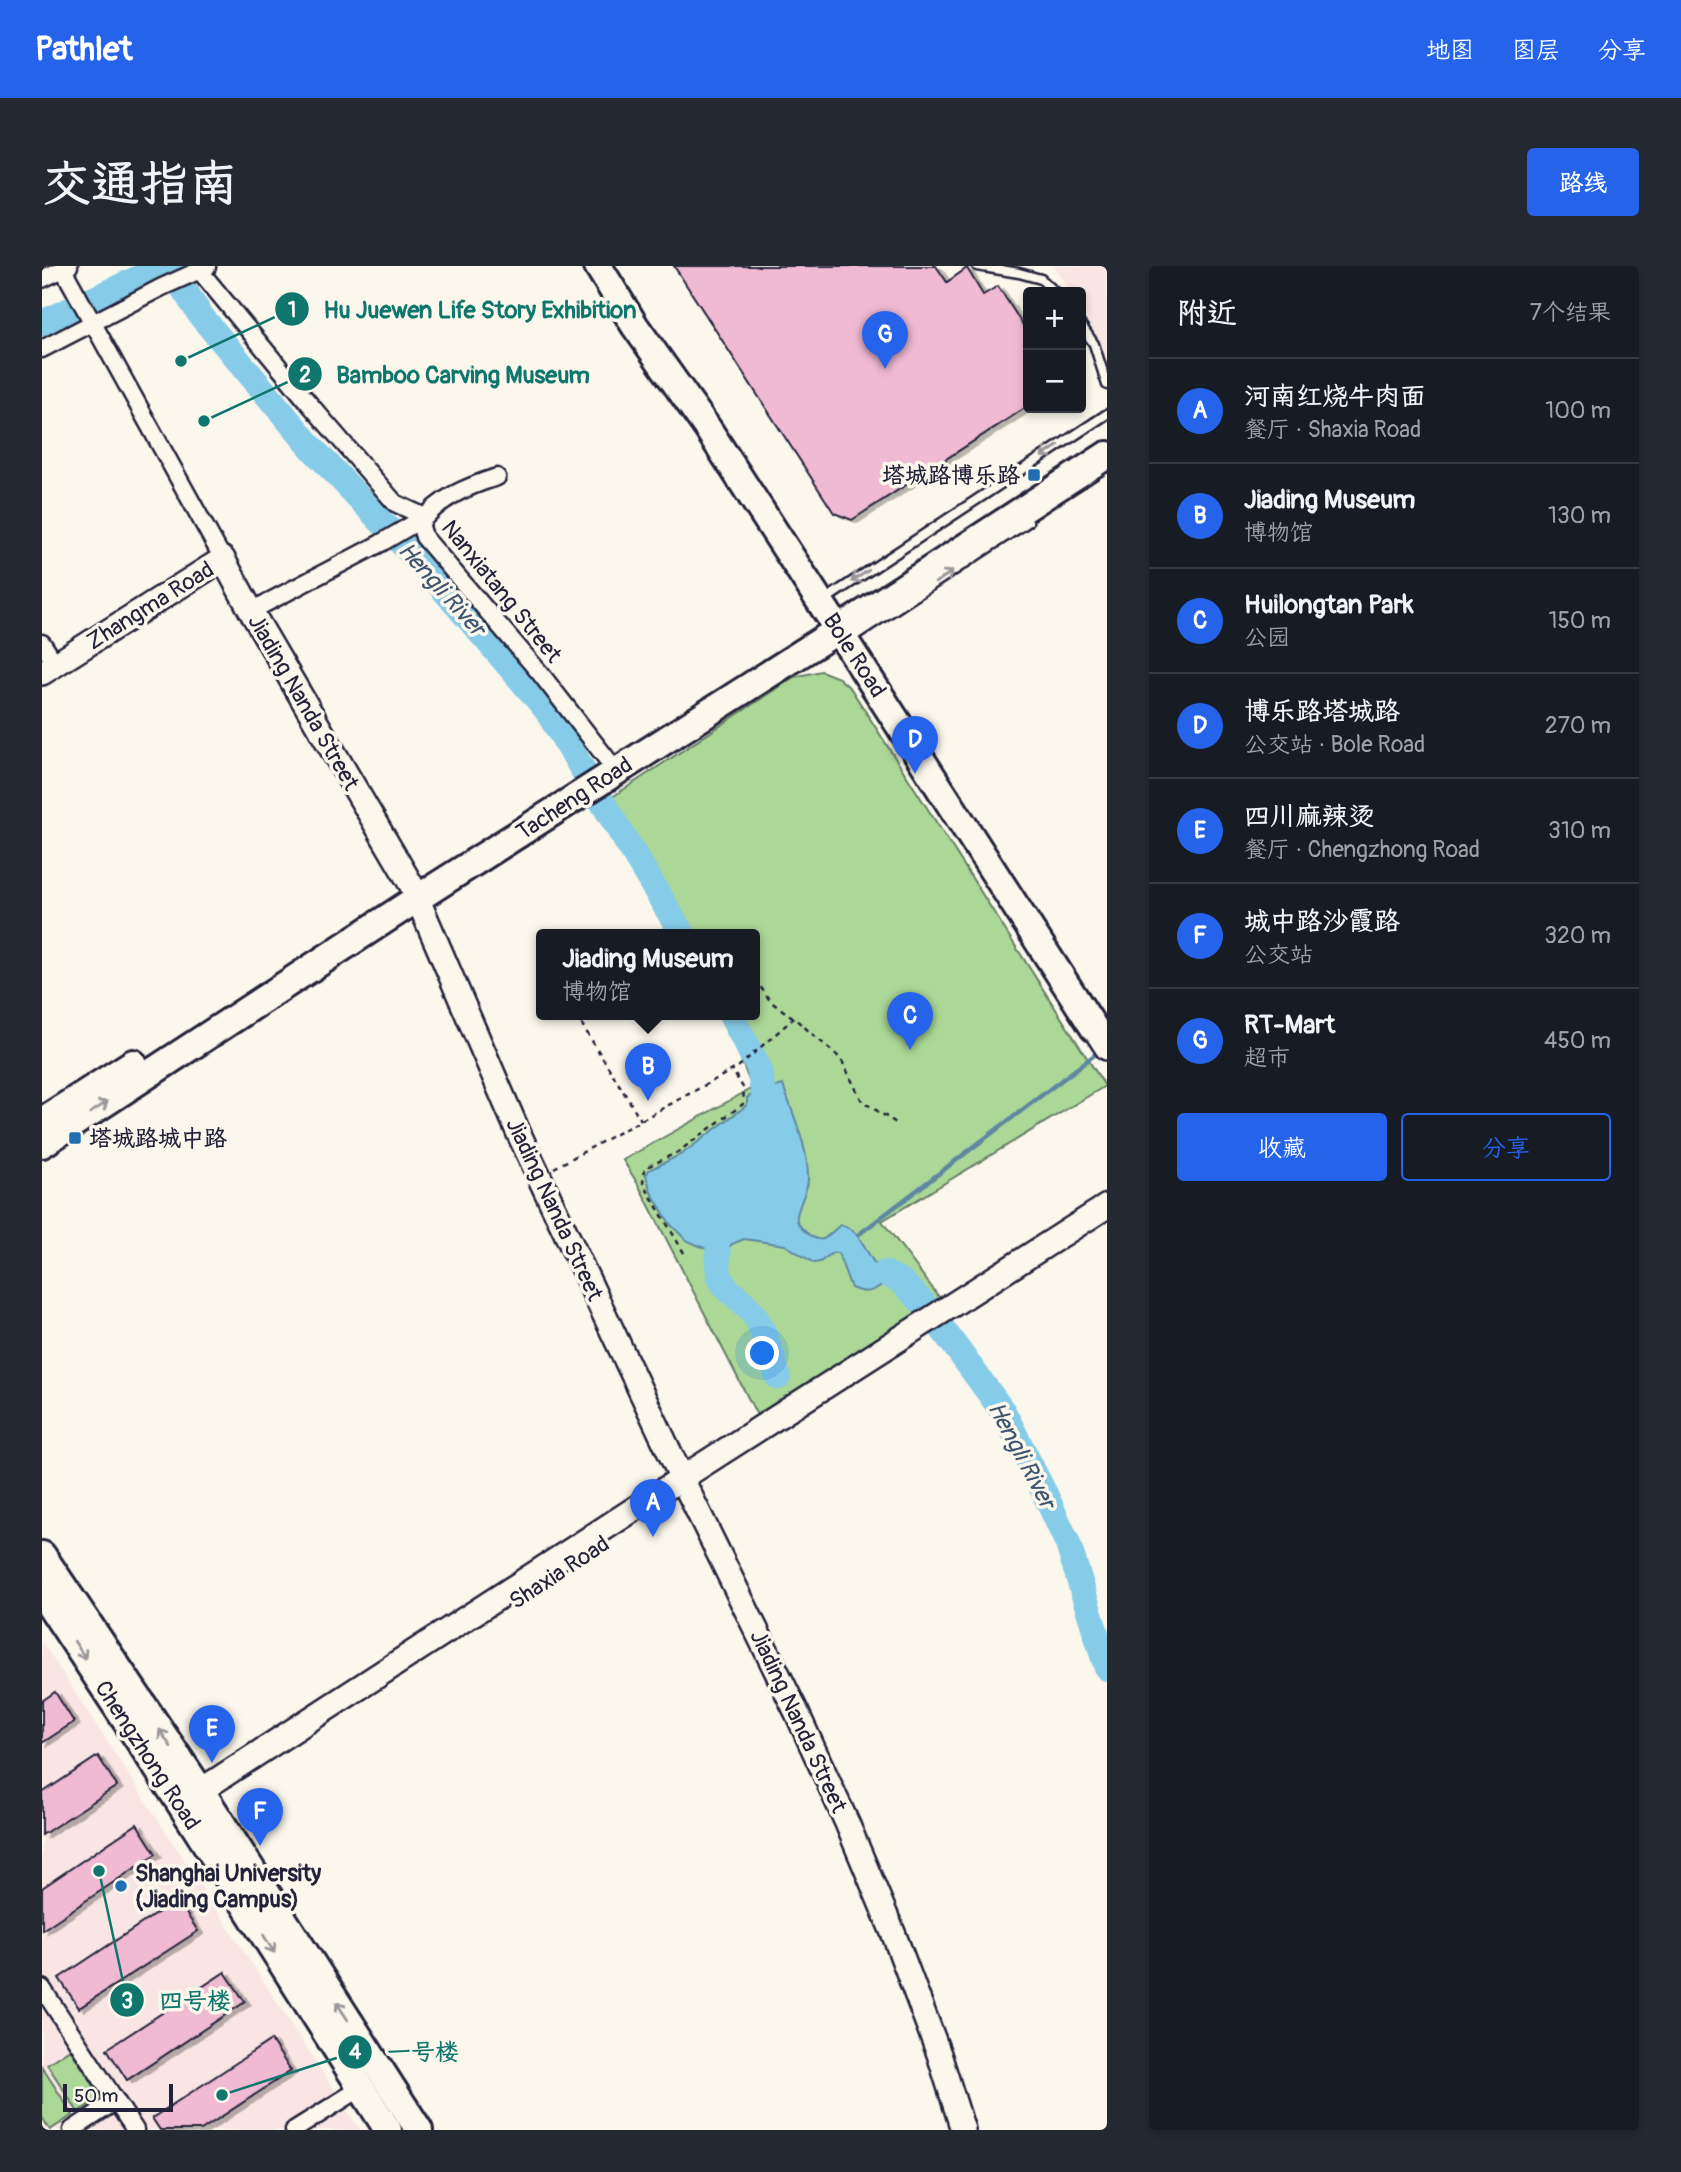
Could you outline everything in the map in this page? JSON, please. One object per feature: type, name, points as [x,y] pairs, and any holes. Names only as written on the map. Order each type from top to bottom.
[{"type":"main road","name":"Bole Road","points":[[603,270],[635,326],[708,429],[1101,1038]]},
{"type":"main road","name":"Tacheng Road","points":[[834,623],[1107,439]]},
{"type":"main road","name":"Tacheng Road","points":[[42,1144],[604,767],[1107,455]]},
{"type":"main road","name":"Tacheng Road","points":[[42,1121],[415,892]]},
{"type":"main road","name":"Chengzhong Road","points":[[42,1555],[388,2130]]},
{"type":"main road","name":"Chengzhong Road","points":[[42,1593],[193,1802],[419,2130]]},
{"type":"street","points":[[42,279],[66,267]]},
{"type":"street","name":"Jiading Nanda Street","points":[[66,267],[75,293],[90,321],[251,611],[415,892],[539,1177],[797,1713],[852,1836],[894,1935],[939,2054],[962,2130]]},
{"type":"street","points":[[42,349],[90,321],[204,268],[307,401],[395,503],[425,517]]},
{"type":"street","name":"Nanxiatang Street","points":[[497,477],[465,488],[431,510],[420,523],[424,537],[540,673],[604,767]]},
{"type":"street","points":[[251,611],[425,517]]},
{"type":"street","name":"Zhangma Road","points":[[49,669],[223,559]]},
{"type":"street","points":[[42,643],[49,669]]},
{"type":"street","points":[[684,1483],[1107,1206]]},
{"type":"street","name":"Shaxia Road","points":[[193,1802],[684,1483],[1107,1214]]},
{"type":"street","points":[[42,1988],[135,2130]]},
{"type":"street","points":[[294,2130],[361,2088]]},
{"type":"street","points":[[72,2130],[116,2101]]},
{"type":"lane","points":[[977,266],[1041,279],[1050,287]]},
{"type":"lane","points":[[1086,332],[1094,344],[1107,385]]},
{"type":"lane","points":[[834,623],[1107,414]]},
{"type":"lane","points":[[834,623],[1039,515]]},
{"type":"path","points":[[760,986],[771,1002],[794,1018],[841,1059],[862,1101],[896,1124]]},
{"type":"path","points":[[539,1177],[738,1067],[794,1018]]},
{"type":"path","points":[[579,1020],[641,1120]]},
{"type":"path","points":[[684,1252],[643,1183],[645,1168],[678,1152],[743,1104],[744,1089],[732,1070]]},
{"type":"shaded area","points":[[1054,266],[1107,266],[1107,385],[1094,344],[1099,339],[1086,317],[1086,287],[1067,287]]},
{"type":"shaded area","name":"Shanghai University (Jiading Campus)","points":[[42,1642],[360,2130],[42,2130]]},
{"type":"green space","points":[[821,671],[839,678],[851,689],[1105,1086],[882,1221],[942,1301],[760,1421],[623,1160],[752,1088],[732,1037],[722,1020],[760,1020],[760,929],[666,929],[594,809],[794,677]]},
{"type":"green space","points":[[70,2049],[101,2097],[78,2112],[47,2064]]},
{"type":"green space","points":[[42,2067],[73,2115],[50,2130],[42,2117]]},
{"type":"water","points":[[783,1085],[800,1132],[808,1168],[807,1185],[797,1213],[797,1221],[808,1234],[819,1239],[827,1237],[840,1225],[855,1233],[873,1261],[885,1273],[885,1282],[873,1290],[865,1292],[851,1288],[838,1253],[832,1253],[814,1263],[785,1245],[744,1239],[732,1244],[724,1252],[713,1252],[686,1240],[670,1224],[651,1192],[646,1175],[649,1170],[682,1154],[747,1105],[747,1098],[754,1093]]},
{"type":"building","points":[[674,266],[936,266],[947,282],[967,268],[983,295],[998,286],[1023,325],[1023,409],[852,520],[834,513]]},
{"type":"building","points":[[55,1692],[74,1722],[42,1743],[42,1701]]},
{"type":"building","points":[[98,1756],[117,1786],[42,1835],[42,1793]]},
{"type":"building","points":[[137,1824],[156,1854],[42,1930],[42,1888]]},
{"type":"building","points":[[177,1900],[198,1931],[79,2008],[59,1978]]},
{"type":"building","points":[[225,1972],[245,2002],[127,2080],[107,2049]]},
{"type":"building","points":[[271,2040],[291,2071],[201,2130],[160,2130],[152,2118]]},
{"type":"waterway","points":[[42,323],[165,266]]},
{"type":"waterway","name":"Hengli River","points":[[169,266],[201,316],[311,447],[426,569],[546,709],[679,929]]},
{"type":"waterway","name":"Hengli River","points":[[734,1020],[759,1068],[763,1091]]},
{"type":"waterway","points":[[858,1235],[1101,1050]]},
{"type":"waterway","points":[[718,1252],[718,1266],[723,1283],[758,1321],[778,1377]]},
{"type":"waterway","name":"Hengli River","points":[[885,1273],[902,1282],[925,1305],[1004,1413],[1068,1544],[1107,1668]]},
{"type":"place","name":"Hu Juewen Life Story Exhibition","points":[[181,361]]},
{"type":"place","name":"RT-Mart","points":[[885,369]]},
{"type":"place","name":"Bamboo Carving Museum","points":[[204,421]]},
{"type":"place","name":"塔城路博乐路","points":[[1034,475]]},
{"type":"place","name":"博乐路塔城路","points":[[915,774]]},
{"type":"place","name":"Huilongtan Park","points":[[910,1050]]},
{"type":"place","name":"Jiading Museum","points":[[648,1101]]},
{"type":"place","name":"塔城路城中路","points":[[75,1138]]},
{"type":"place","name":"河南红烧牛肉面","points":[[653,1537]]},
{"type":"place","name":"四川麻辣烫","points":[[212,1763]]},
{"type":"place","name":"城中路沙霞路","points":[[260,1846]]},
{"type":"place","name":"四号楼","points":[[99,1871]]},
{"type":"place","name":"Shanghai University (Jiading Campus)","points":[[121,1886]]},
{"type":"place","name":"一号楼","points":[[222,2095]]}]
